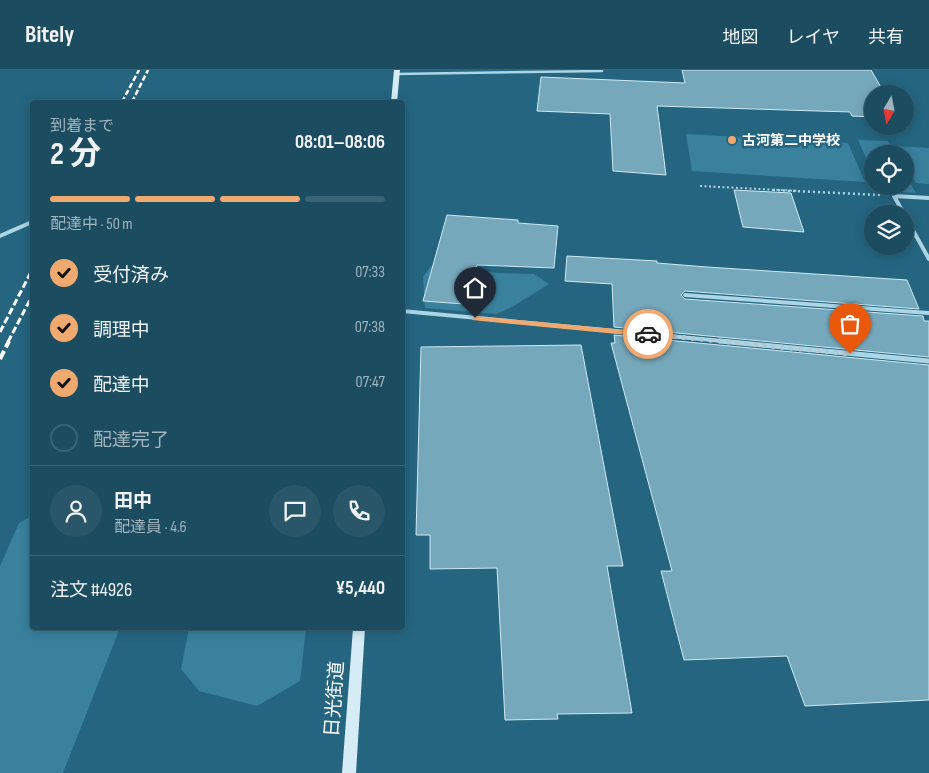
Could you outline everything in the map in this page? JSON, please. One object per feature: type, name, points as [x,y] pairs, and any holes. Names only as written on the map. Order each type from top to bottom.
[{"type":"main road","points":[[394,100],[397,72]]},
{"type":"main road","name":"日光街道","points":[[349,773],[359,630]]},
{"type":"street","points":[[894,196],[929,198]]},
{"type":"street","points":[[894,196],[899,205]]},
{"type":"street","points":[[0,236],[30,223]]},
{"type":"street","points":[[914,233],[929,259]]},
{"type":"street","points":[[684,295],[929,313]]},
{"type":"street","points":[[405,311],[929,361]]},
{"type":"lane","points":[[397,72],[602,70]]},
{"type":"path","points":[[700,186],[894,196]]},
{"type":"shaded area","points":[[686,134],[848,143],[864,182],[692,171]]},
{"type":"shaded area","points":[[858,140],[888,141],[890,145],[864,145],[864,153]]},
{"type":"shaded area","points":[[914,147],[929,148],[929,184],[916,183],[914,179]]},
{"type":"shaded area","points":[[431,266],[499,273],[534,274],[549,284],[512,307],[496,314],[425,308],[423,277]]},
{"type":"shaded area","points":[[30,517],[30,630],[119,630],[63,773],[0,773],[0,566],[19,523]]},
{"type":"shaded area","points":[[189,630],[306,630],[300,681],[257,706],[199,691],[181,669]]},
{"type":"building","points":[[682,70],[871,70],[880,85],[864,85],[864,117],[852,116],[850,112],[657,106],[666,175],[613,171],[610,114],[537,111],[541,77],[685,83]]},
{"type":"building","points":[[734,190],[791,193],[804,232],[743,227]]},
{"type":"building","points":[[447,215],[518,220],[518,223],[558,226],[554,268],[477,265],[469,280],[464,304],[423,301]]},
{"type":"building","points":[[567,256],[907,280],[919,309],[685,291],[681,295],[685,299],[923,316],[924,321],[929,321],[929,357],[614,327],[612,284],[565,281]]},
{"type":"building","points":[[614,335],[929,365],[929,700],[805,706],[787,656],[684,660],[661,571],[672,571],[611,343],[615,343]]},
{"type":"building","points":[[581,345],[623,566],[607,566],[632,713],[557,714],[558,719],[505,720],[497,568],[430,569],[430,535],[416,535],[421,347]]},
{"type":"railway","points":[[123,100],[139,70]]},
{"type":"railway","points":[[133,100],[148,70]]},
{"type":"railway","points":[[0,332],[30,274]]},
{"type":"railway","points":[[8,342],[30,300]]},
{"type":"railway","points":[[0,359],[9,341]]},
{"type":"way so far","points":[[648,334],[850,354]]},
{"type":"place","name":"古河第二中学校","points":[[732,140]]},
{"type":"route","points":[[475,318],[648,334]]}]
